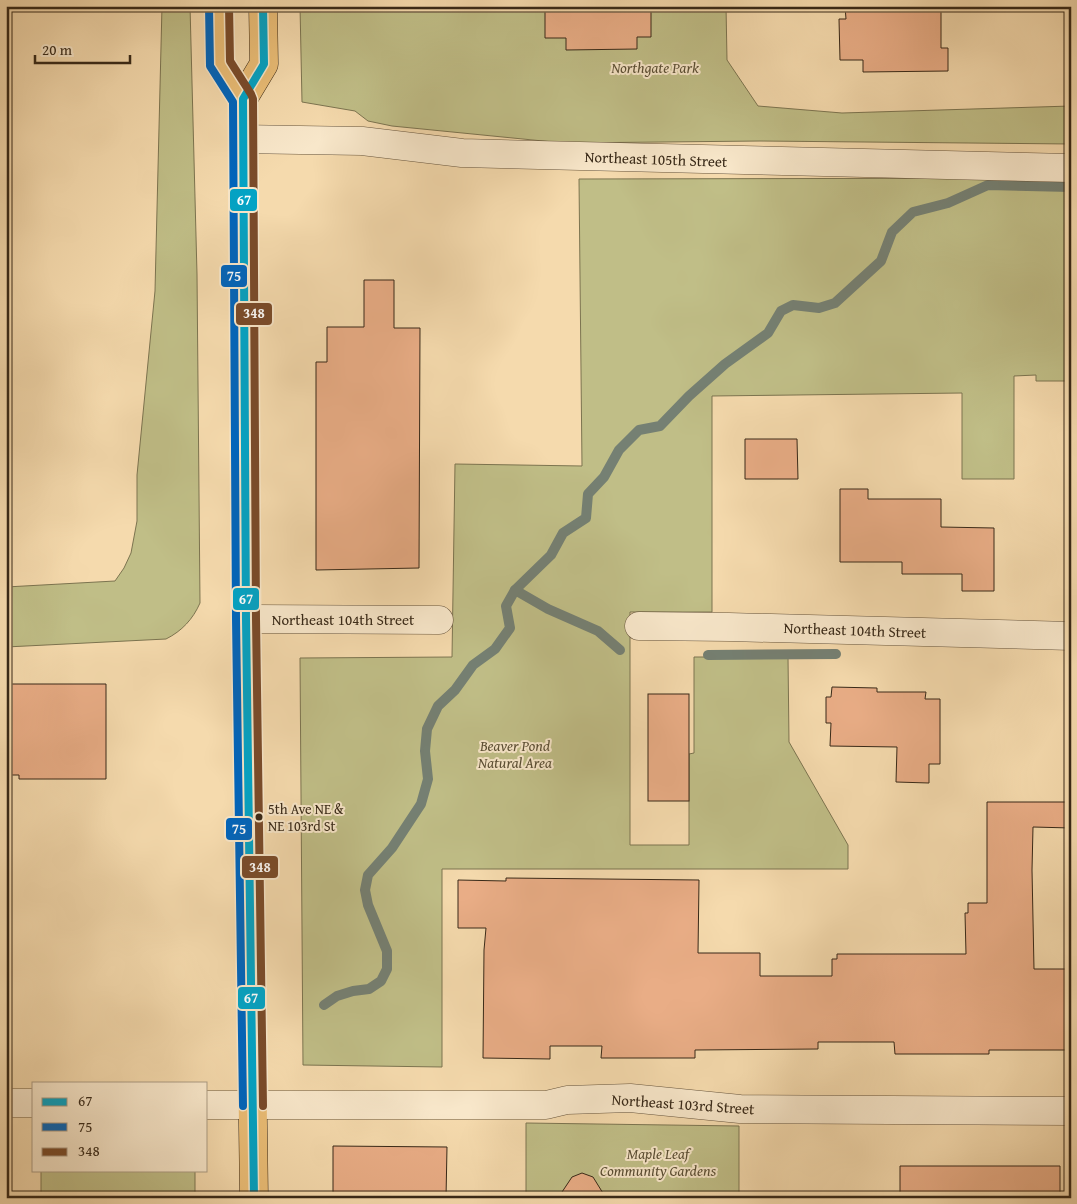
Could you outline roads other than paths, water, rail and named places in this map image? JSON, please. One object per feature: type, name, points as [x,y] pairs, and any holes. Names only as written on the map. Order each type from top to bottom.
[{"type":"main road","points":[[219,6],[220,64],[243,99]]},
{"type":"main road","points":[[254,1198],[246,619],[243,99],[264,64],[263,6]]},
{"type":"street","name":"Northeast 105th Street","points":[[243,139],[362,141],[462,153],[1071,168]]},
{"type":"street","name":"Northeast 104th Street","points":[[246,619],[439,620]]},
{"type":"street","name":"Northeast 104th Street","points":[[639,626],[1071,636]]},
{"type":"street","name":"Northeast 103rd Street","points":[[208,1105],[546,1105],[567,1100],[630,1098],[740,1109],[1071,1111]]},
{"type":"street","points":[[6,1102],[32,1102]]},
{"type":"waterway","points":[[324,1005],[337,996],[369,989],[381,981],[387,969],[387,951],[368,905],[365,890],[368,875],[392,848],[421,804],[428,779],[425,751],[427,729],[438,706],[455,690],[473,665],[495,649],[510,628],[506,606],[515,590],[551,555],[563,533],[586,518],[588,494],[604,477],[619,450],[639,430],[660,426],[689,396],[725,364],[768,333],[781,311],[793,305],[819,308],[835,303],[881,261],[892,232],[913,212],[948,203],[988,185],[1071,187]]},
{"type":"waterway","points":[[515,590],[548,609],[598,631],[620,650]]},
{"type":"waterway","points":[[708,655],[836,654]]},
{"type":"place","name":"5th Ave NE & NE 103rd St","points":[[259,817]]},
{"type":"park label","name":"Northgate Park","points":[[655,67]]},
{"type":"park label","name":"Beaver Pond Natural Area","points":[[515,754]]},
{"type":"park label","name":"Maple Leaf Community Gardens","points":[[658,1162]]}]
